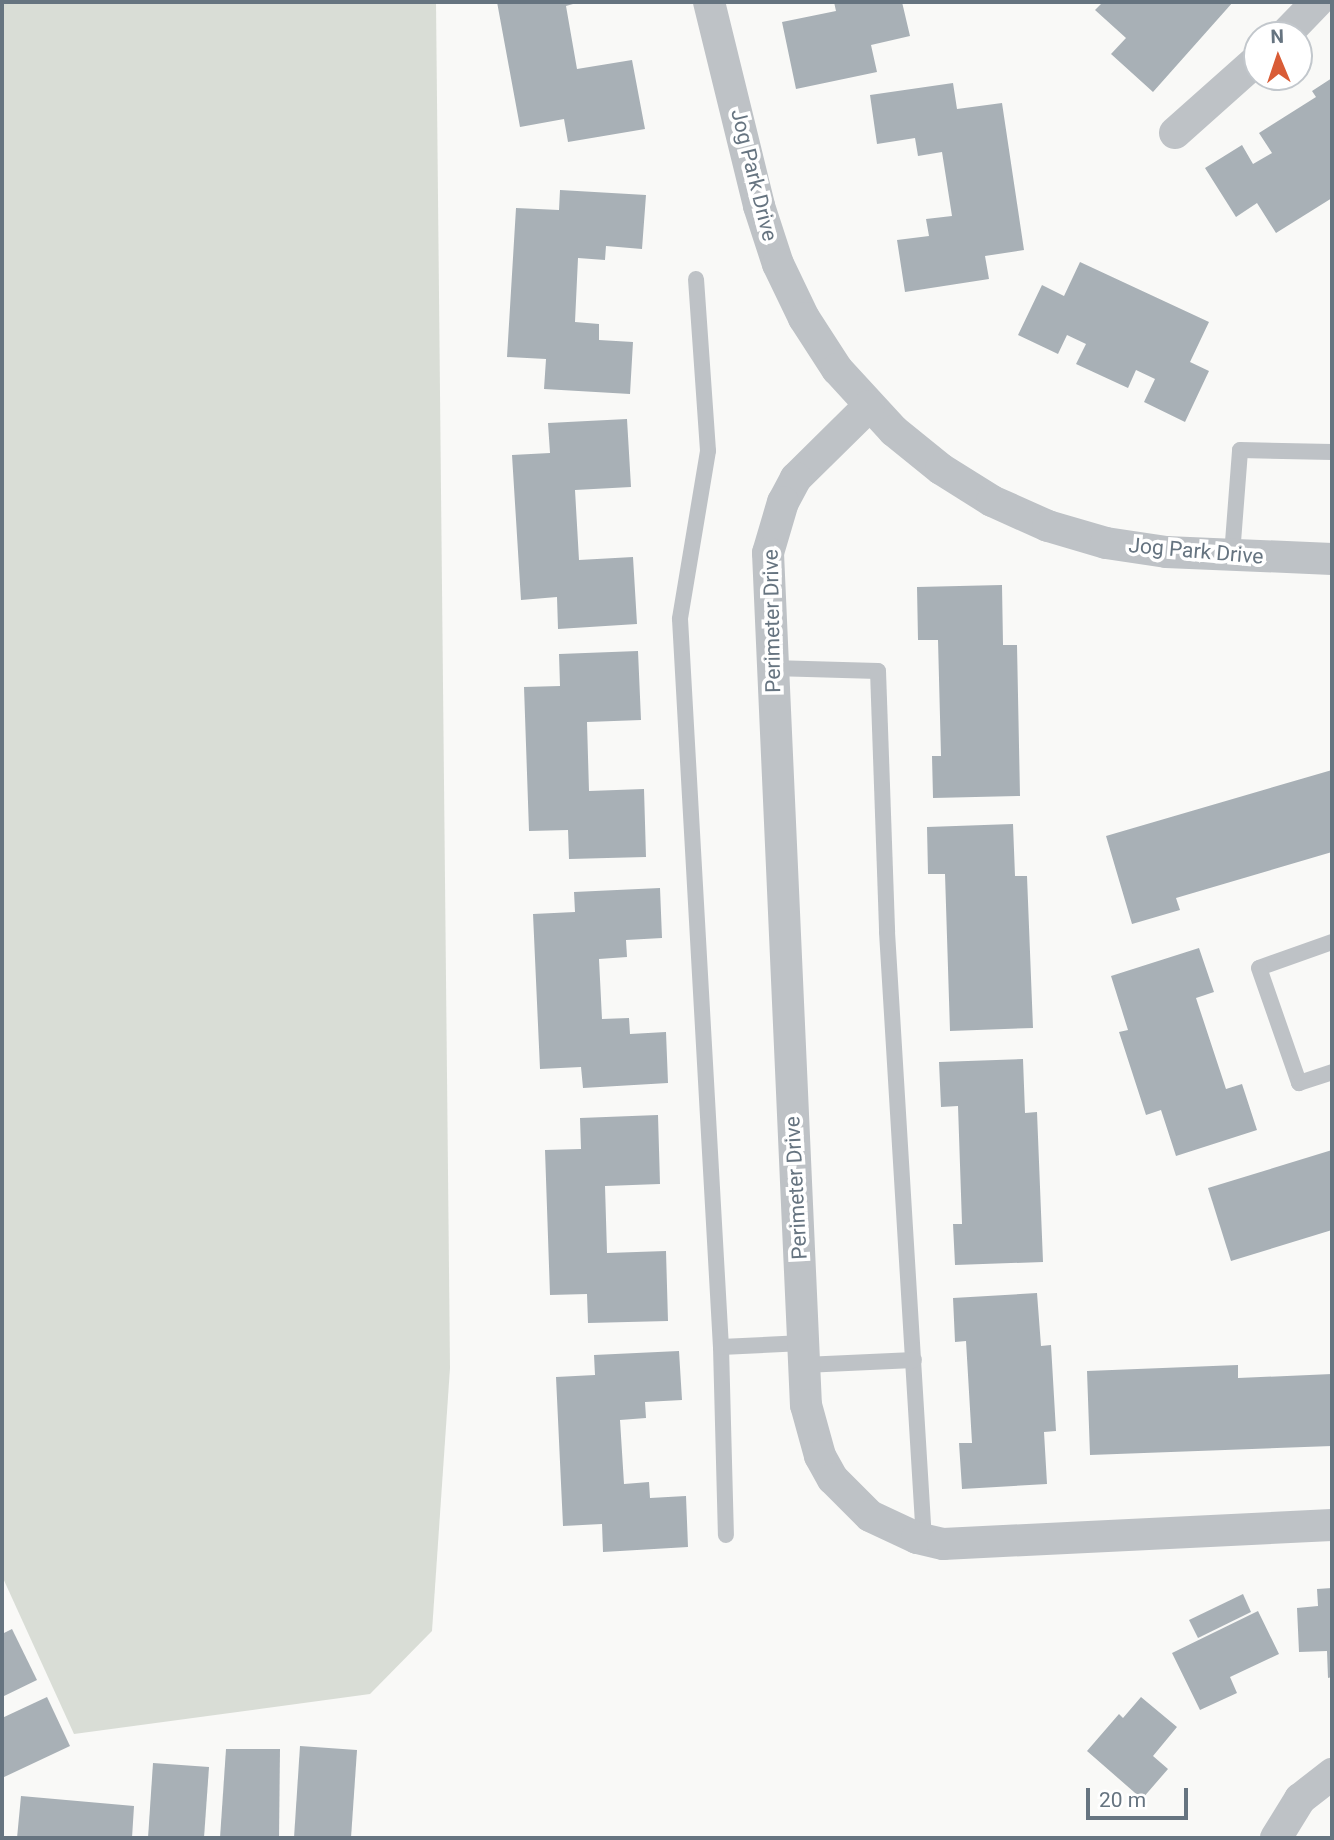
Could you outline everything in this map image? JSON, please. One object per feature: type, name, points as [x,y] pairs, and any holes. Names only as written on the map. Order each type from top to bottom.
[{"type":"street","name":"Jog Park Drive","points":[[709,2],[759,206],[778,264],[804,318],[869,406],[941,469],[992,501],[1048,526],[1142,549],[1332,559]]},
{"type":"street","points":[[1298,21],[1317,2]]},
{"type":"street","points":[[1175,133],[1243,72]]},
{"type":"street","name":"Perimeter Drive","points":[[869,406],[813,458],[783,502],[768,553],[804,1354],[811,1431],[833,1479],[870,1516],[924,1540],[967,1544],[1332,1525]]},
{"type":"street","points":[[1276,1838],[1300,1799],[1332,1774]]},
{"type":"lane","points":[[696,279],[708,451],[680,619],[721,1348],[726,1535]]},
{"type":"lane","points":[[1232,555],[1240,450],[1332,452]]},
{"type":"lane","points":[[772,668],[878,671],[887,932],[924,1540]]},
{"type":"lane","points":[[1332,942],[1259,968],[1299,1083],[1332,1072]]},
{"type":"lane","points":[[721,1348],[914,1360]]},
{"type":"shaded area","points":[[2,2],[436,2],[450,1368],[432,1631],[370,1694],[74,1734],[2,1576]]},
{"type":"building","points":[[497,2],[580,2],[566,6],[577,69],[632,60],[645,129],[568,142],[564,119],[520,127]]},
{"type":"building","points":[[834,2],[902,2],[910,36],[871,45],[877,72],[796,89],[782,22],[836,11]]},
{"type":"building","points":[[1103,2],[1233,2],[1153,92],[1111,54],[1126,38],[1095,10]]},
{"type":"building","points":[[1332,78],[1332,198],[1276,233],[1257,203],[1236,217],[1205,168],[1242,145],[1253,164],[1272,153],[1259,133],[1316,97],[1313,90]]},
{"type":"building","points":[[953,83],[957,109],[1002,103],[1024,250],[985,256],[989,279],[905,292],[897,240],[929,236],[926,219],[952,216],[942,152],[918,156],[915,138],[877,144],[870,95]]},
{"type":"building","points":[[560,190],[646,195],[642,249],[606,246],[605,260],[578,258],[575,322],[599,324],[599,340],[633,342],[630,394],[544,389],[546,359],[507,357],[516,208],[559,210]]},
{"type":"building","points":[[1080,262],[1209,322],[1190,362],[1209,371],[1185,422],[1144,402],[1155,379],[1136,370],[1128,388],[1076,364],[1086,344],[1067,335],[1058,354],[1018,335],[1042,285],[1064,296]]},
{"type":"building","points":[[627,419],[631,487],[575,490],[579,560],[633,557],[637,624],[558,629],[557,597],[521,600],[512,455],[550,453],[548,423]]},
{"type":"building","points":[[1002,585],[1003,645],[1017,645],[1020,796],[933,798],[932,756],[941,756],[938,640],[918,640],[917,587]]},
{"type":"building","points":[[638,651],[641,720],[587,722],[589,791],[644,789],[646,857],[569,859],[568,830],[529,831],[524,687],[560,686],[559,654]]},
{"type":"building","points":[[1332,770],[1332,852],[1176,898],[1180,910],[1132,924],[1106,836]]},
{"type":"building","points":[[1013,824],[1015,876],[1027,876],[1033,1028],[950,1031],[945,874],[928,874],[927,827]]},
{"type":"building","points":[[660,888],[662,938],[626,940],[627,957],[599,959],[602,1019],[629,1018],[630,1034],[666,1032],[668,1083],[583,1088],[581,1067],[540,1069],[533,914],[575,912],[574,892]]},
{"type":"building","points":[[1199,948],[1214,992],[1196,998],[1226,1089],[1242,1084],[1257,1130],[1176,1156],[1161,1110],[1146,1115],[1119,1032],[1128,1030],[1111,976]]},
{"type":"building","points":[[1023,1059],[1025,1113],[1037,1112],[1043,1262],[955,1265],[953,1224],[962,1224],[958,1106],[941,1107],[939,1062]]},
{"type":"building","points":[[658,1115],[660,1184],[605,1186],[607,1253],[666,1251],[668,1321],[588,1323],[587,1294],[550,1295],[545,1150],[581,1149],[580,1118]]},
{"type":"building","points":[[1332,1150],[1332,1230],[1231,1261],[1208,1188]]},
{"type":"building","points":[[1037,1293],[1041,1346],[1051,1345],[1056,1431],[1044,1432],[1047,1484],[962,1489],[959,1443],[972,1443],[966,1341],[955,1342],[953,1298]]},
{"type":"building","points":[[679,1351],[682,1400],[645,1402],[646,1418],[620,1420],[624,1484],[649,1482],[650,1498],[686,1496],[688,1547],[603,1552],[602,1524],[563,1526],[556,1377],[595,1375],[594,1355]]},
{"type":"building","points":[[1238,1365],[1238,1378],[1332,1374],[1332,1446],[1090,1455],[1087,1371]]},
{"type":"building","points":[[1332,1588],[1332,1677],[1328,1678],[1327,1651],[1299,1652],[1297,1608],[1318,1606],[1317,1589]]},
{"type":"building","points":[[1243,1594],[1251,1612],[1198,1638],[1189,1620]]},
{"type":"building","points":[[1258,1611],[1279,1654],[1230,1677],[1237,1693],[1200,1710],[1172,1653]]},
{"type":"building","points":[[12,1629],[37,1680],[2,1697],[2,1634]]},
{"type":"building","points":[[47,1697],[70,1746],[2,1778],[2,1718]]},
{"type":"building","points":[[1141,1697],[1177,1727],[1153,1756],[1168,1769],[1142,1799],[1087,1751],[1119,1714],[1123,1718]]},
{"type":"building","points":[[300,1746],[357,1750],[351,1838],[294,1838]]},
{"type":"building","points":[[226,1749],[280,1749],[279,1838],[220,1838]]},
{"type":"building","points":[[153,1763],[209,1767],[204,1838],[148,1838]]},
{"type":"building","points":[[21,1796],[134,1806],[132,1838],[17,1838]]}]
